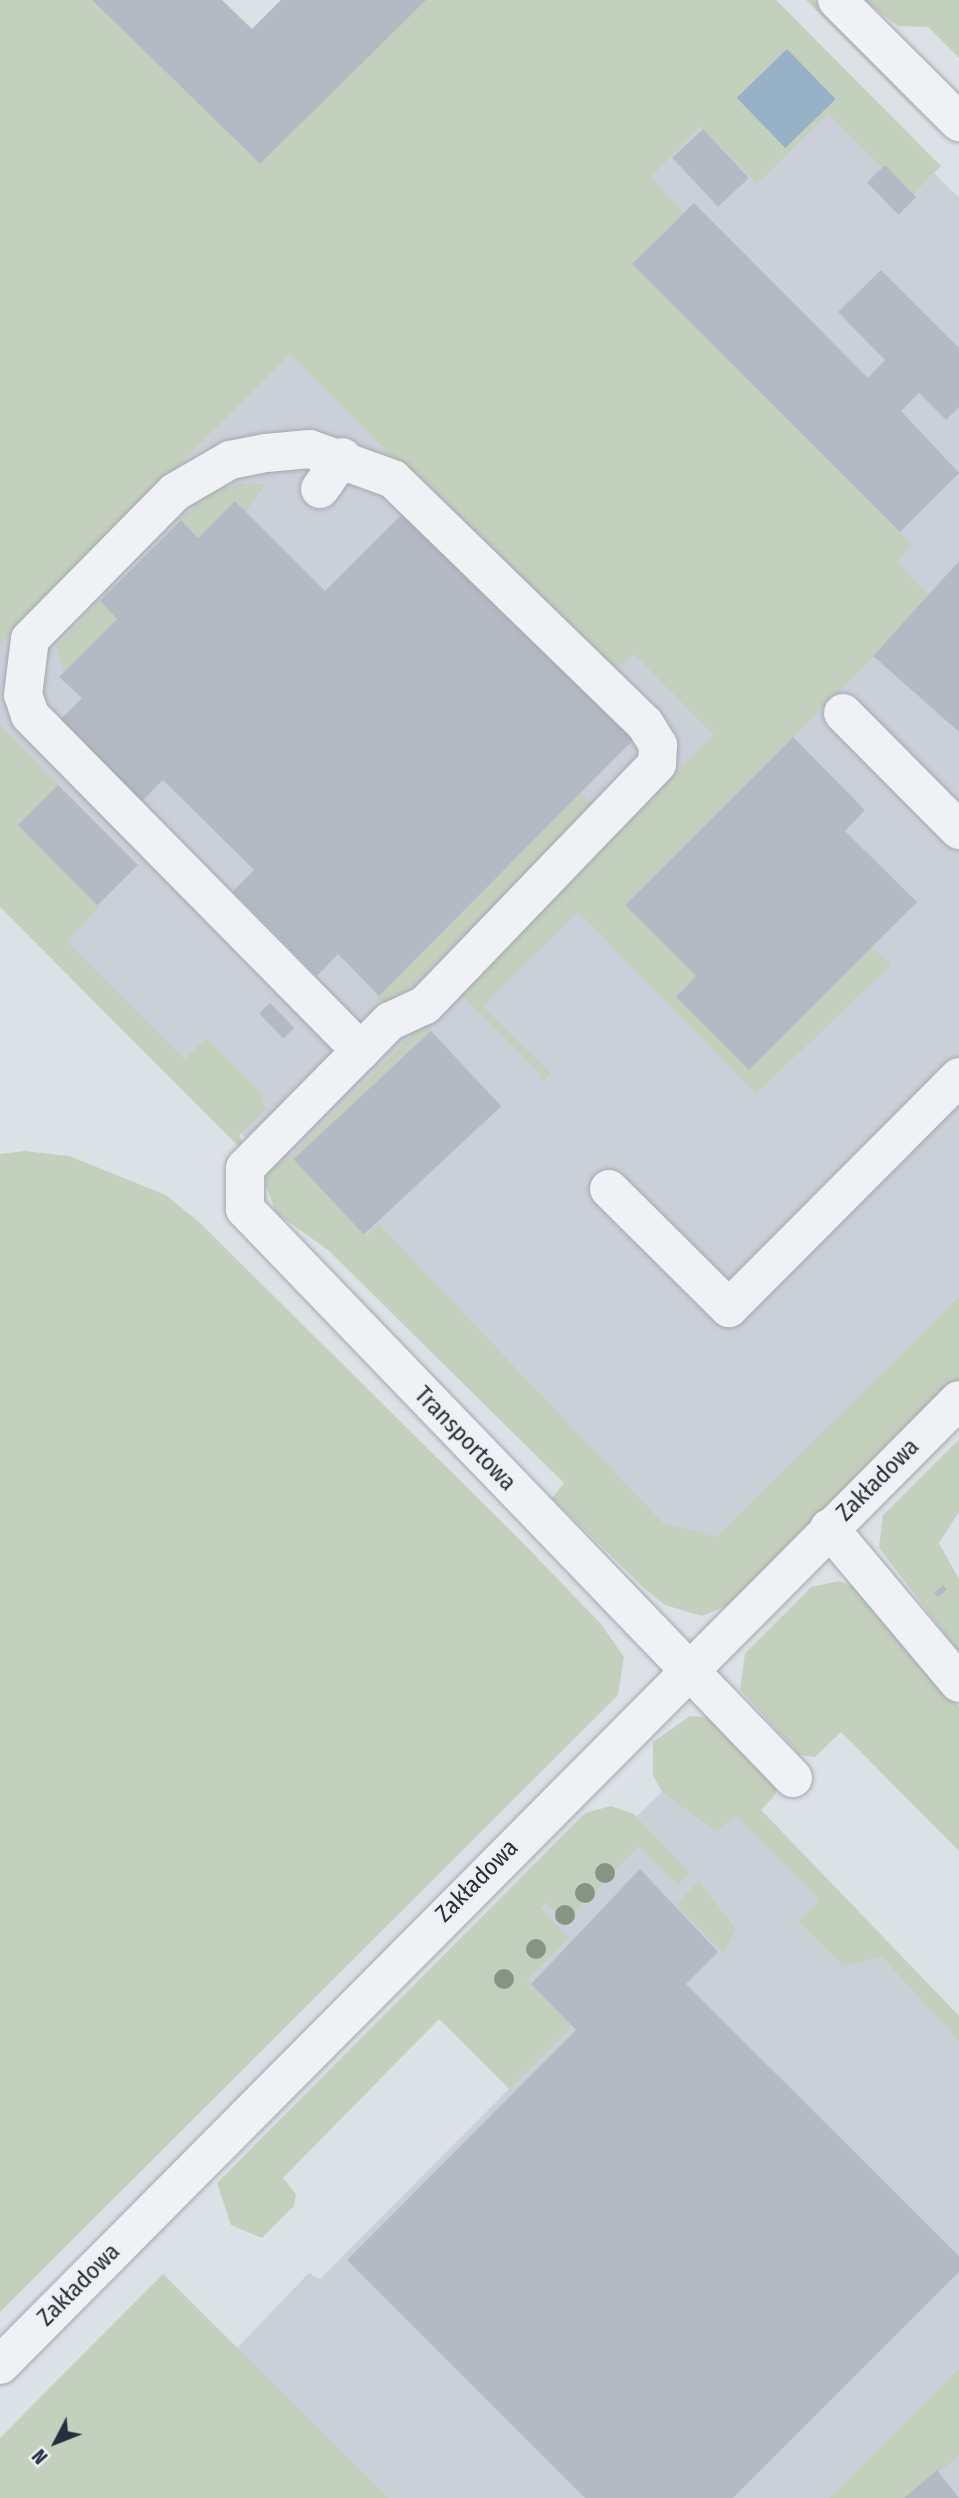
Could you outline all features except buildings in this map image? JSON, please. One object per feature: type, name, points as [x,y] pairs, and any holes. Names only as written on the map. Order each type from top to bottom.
[{"type":"street","points":[[837,0],[959,122]]},
{"type":"street","points":[[310,449],[342,457],[393,479],[645,724],[657,745],[657,764],[645,782],[425,1005],[390,1021],[361,1051],[30,715],[23,695],[30,639],[175,492],[230,460],[310,449]]},
{"type":"street","points":[[320,489],[342,457]]},
{"type":"street","points":[[843,713],[959,830]]},
{"type":"street","name":"Transportowa","points":[[361,1051],[245,1168],[244,1209],[793,1778]]},
{"type":"street","points":[[609,1189],[729,1308],[959,1077]]},
{"type":"street","name":"Zakładowa","points":[[0,2365],[688,1667],[959,1400]]},
{"type":"street","points":[[830,1528],[959,1684]]},
{"type":"shaded area","points":[[631,0],[761,0],[959,198],[959,1325],[716,1568],[674,1568],[0,892],[0,631]]},
{"type":"shaded area","points":[[704,1751],[959,2016],[959,2498],[389,2498],[237,2348],[309,2273],[320,2279],[509,2089],[434,2013]]},
{"type":"green space","points":[[0,0],[92,0],[260,164],[424,0],[776,0],[941,166],[911,197],[828,114],[757,184],[700,127],[651,177],[684,213],[632,264],[912,545],[897,562],[932,598],[625,905],[696,976],[676,997],[872,946],[891,965],[756,1094],[578,912],[483,1006],[551,1073],[542,1083],[540,1074],[457,991],[713,734],[634,654],[622,666],[602,666],[290,354],[0,644]]},
{"type":"green space","points":[[806,0],[814,0],[943,137]]},
{"type":"green space","points":[[864,0],[959,0],[959,58],[928,27],[898,26]]},
{"type":"green space","points":[[240,483],[265,484],[246,512],[235,501],[198,538],[181,520],[208,494]]},
{"type":"green space","points":[[100,601],[117,619],[64,672],[56,646]]},
{"type":"green space","points":[[0,725],[58,785],[19,825],[100,906],[67,941],[185,1059],[206,1038],[262,1094],[265,1110],[239,1136],[245,1143],[240,1148],[0,907]]},
{"type":"green space","points":[[581,793],[594,806],[405,995],[388,1005],[376,998]]},
{"type":"green space","points":[[423,1023],[431,1031],[297,1163],[366,1236],[379,1224],[663,1523],[716,1537],[959,1297],[959,1380],[734,1603],[702,1616],[665,1605],[647,1591],[552,1498],[564,1483],[328,1250],[276,1213],[265,1182],[269,1168],[288,1159]]},
{"type":"green space","points":[[25,1151],[69,1156],[166,1195],[200,1223],[516,1536],[601,1624],[624,1657],[618,1695],[0,2312],[0,1154]]},
{"type":"green space","points":[[959,1439],[959,1512],[939,1543],[959,1579],[959,1652],[879,1548],[883,1515]]},
{"type":"green space","points":[[839,1581],[861,1590],[959,1707],[959,1851],[841,1732],[815,1757],[800,1755],[740,1690],[745,1653],[811,1587]]},
{"type":"green space","points":[[690,1716],[710,1717],[776,1782],[776,1794],[761,1810],[959,2016],[959,2041],[881,1956],[844,1967],[798,1921],[820,1899],[737,1816],[715,1831],[662,1792],[653,1775],[653,1742]]},
{"type":"green space","points":[[611,1806],[634,1814],[690,1873],[678,1885],[638,1847],[565,1922],[547,1903],[541,1909],[569,1938],[527,1980],[571,2026],[510,2088],[439,2019],[283,2178],[296,2194],[294,2206],[262,2238],[231,2225],[217,2183],[585,1813]]},
{"type":"green space","points":[[699,1881],[736,1929],[724,1953],[675,1905]]},
{"type":"green space","points":[[163,2274],[389,2498],[0,2498],[0,2438]]},
{"type":"green space","points":[[959,2369],[959,2456],[906,2498],[829,2498]]},
{"type":"water","points":[[787,49],[836,99],[785,148],[737,98]]}]
